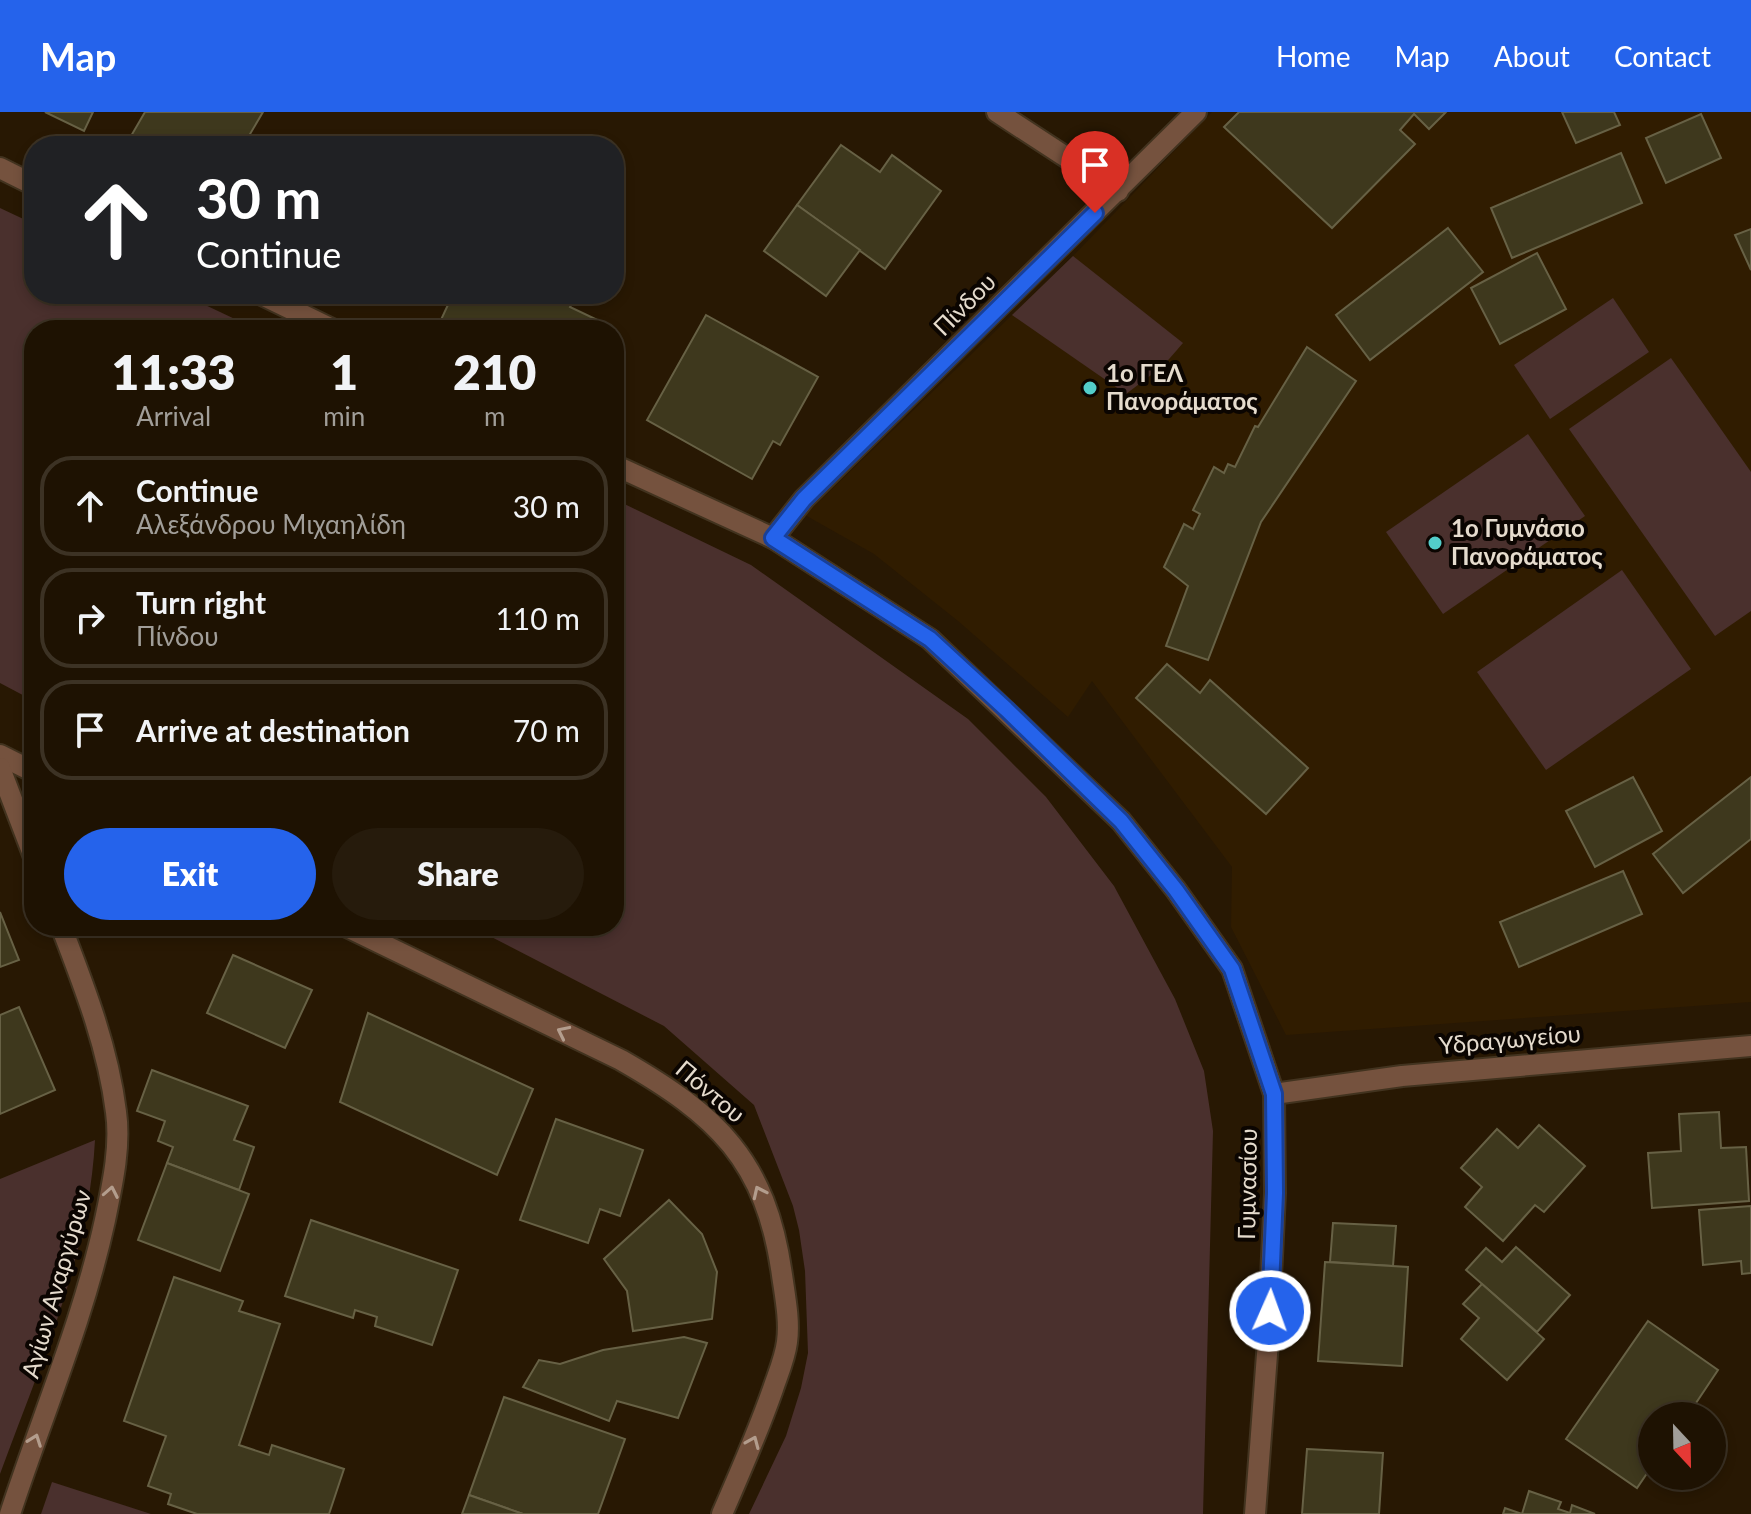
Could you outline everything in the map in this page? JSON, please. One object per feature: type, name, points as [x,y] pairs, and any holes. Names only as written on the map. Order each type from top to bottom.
[{"type":"street","points":[[997,112],[1118,191]]},
{"type":"street","name":"Πίνδου","points":[[773,538],[804,499],[1196,112]]},
{"type":"street","points":[[0,168],[24,180]]},
{"type":"street","points":[[281,304],[313,320]]},
{"type":"street","name":"Γυμνασίου","points":[[624,470],[773,538],[930,639],[1121,821],[1176,890],[1232,969],[1274,1094],[1275,1193],[1270,1311],[1255,1514]]},
{"type":"street","points":[[0,755],[24,767]]},
{"type":"street","points":[[0,768],[24,831]]},
{"type":"street","name":"Αγίων Αναργύρων","points":[[10,1514],[78,1320],[114,1181],[116,1113],[94,1014],[65,936]]},
{"type":"street","name":"Πόντου","points":[[366,936],[656,1080],[686,1101],[727,1137],[745,1162],[763,1198],[773,1234],[784,1289],[788,1341],[757,1434],[722,1514]]},
{"type":"street","name":"Υδραγωγείου","points":[[1274,1094],[1415,1075],[1751,1046]]},
{"type":"shaded area","name":"1ο Γυμνάσιο Πανοράματος","points":[[1212,112],[1751,112],[1751,1002],[1286,1035],[1231,927],[1232,867],[1092,681],[1068,717],[958,621],[874,554],[805,515],[1073,256]]},
{"type":"shaded area","points":[[0,208],[24,219],[24,304],[203,304],[237,320],[24,320],[24,696],[0,683]]},
{"type":"shaded area","points":[[1073,256],[1183,343],[1163,366],[1126,394],[1012,315]]},
{"type":"shaded area","points":[[1613,298],[1649,352],[1550,419],[1514,365]]},
{"type":"shaded area","points":[[1671,358],[1751,472],[1751,611],[1715,636],[1569,429]]},
{"type":"shaded area","points":[[1528,434],[1585,516],[1443,614],[1386,532]]},
{"type":"shaded area","points":[[624,504],[751,565],[968,719],[1046,797],[1114,886],[1175,999],[1204,1071],[1213,1131],[1203,1514],[749,1514],[786,1436],[808,1353],[805,1271],[799,1230],[793,1206],[754,1105],[664,1026],[489,936],[624,936]]},
{"type":"shaded area","points":[[1622,570],[1691,669],[1546,770],[1477,672]]},
{"type":"shaded area","points":[[95,1140],[91,1183],[73,1268],[0,1474],[0,1179]]},
{"type":"shaded area","points":[[52,1482],[151,1514],[41,1514]]},
{"type":"building","points":[[45,112],[93,112],[84,131]]},
{"type":"building","points":[[145,112],[263,112],[249,136],[131,136]]},
{"type":"building","points":[[1239,112],[1446,112],[1429,129],[1414,114],[1400,130],[1415,144],[1332,228],[1224,127]]},
{"type":"building","points":[[1562,112],[1614,112],[1620,125],[1576,143]]},
{"type":"building","points":[[1701,114],[1721,158],[1666,183],[1646,138]]},
{"type":"building","points":[[841,145],[880,172],[892,155],[941,191],[885,269],[797,205]]},
{"type":"building","points":[[1621,153],[1642,203],[1512,258],[1491,208]]},
{"type":"building","points":[[797,205],[860,250],[826,296],[764,251]]},
{"type":"building","points":[[1448,228],[1483,272],[1370,360],[1336,315]]},
{"type":"building","points":[[1751,229],[1751,270],[1735,235]]},
{"type":"building","points":[[1537,253],[1566,309],[1500,344],[1471,288]]},
{"type":"building","points":[[448,304],[571,304],[570,307],[597,320],[441,320]]},
{"type":"building","points":[[706,315],[818,377],[780,445],[773,441],[752,479],[647,420]]},
{"type":"building","points":[[1307,347],[1356,381],[1261,522],[1208,660],[1166,646],[1188,586],[1164,567],[1184,524],[1193,529],[1200,514],[1193,510],[1214,467],[1224,473],[1228,464],[1235,467],[1255,426],[1258,427]]},
{"type":"building","points":[[1167,664],[1200,693],[1210,680],[1308,768],[1266,814],[1136,698]]},
{"type":"building","points":[[1633,777],[1662,831],[1595,867],[1566,811]]},
{"type":"building","points":[[1751,777],[1751,839],[1683,893],[1653,854]]},
{"type":"building","points":[[1623,871],[1642,914],[1519,967],[1500,922]]},
{"type":"building","points":[[0,912],[19,960],[0,967]]},
{"type":"building","points":[[233,955],[312,990],[285,1048],[207,1013]]},
{"type":"building","points":[[19,1007],[55,1090],[0,1114],[0,1015]]},
{"type":"building","points":[[368,1013],[533,1089],[497,1175],[340,1102]]},
{"type":"building","points":[[152,1070],[248,1106],[234,1140],[254,1147],[239,1190],[167,1163],[173,1147],[158,1141],[165,1121],[137,1111]]},
{"type":"building","points":[[1719,1112],[1721,1148],[1746,1147],[1749,1201],[1652,1208],[1648,1153],[1681,1151],[1679,1114]]},
{"type":"building","points":[[556,1119],[643,1150],[620,1216],[600,1209],[588,1243],[520,1220]]},
{"type":"building","points":[[1539,1125],[1585,1166],[1544,1212],[1535,1205],[1503,1241],[1465,1207],[1482,1187],[1461,1168],[1497,1129],[1518,1148]]},
{"type":"building","points":[[167,1163],[249,1194],[220,1271],[138,1240]]},
{"type":"building","points":[[669,1200],[702,1234],[717,1272],[712,1319],[633,1331],[627,1291],[604,1259]]},
{"type":"building","points":[[1751,1206],[1751,1273],[1742,1274],[1741,1261],[1703,1265],[1699,1210]]},
{"type":"building","points":[[311,1220],[458,1270],[432,1345],[375,1326],[377,1317],[355,1310],[353,1318],[285,1296]]},
{"type":"building","points":[[1333,1223],[1396,1226],[1393,1266],[1330,1262]]},
{"type":"building","points":[[1516,1247],[1570,1295],[1537,1332],[1466,1270],[1486,1248],[1502,1262]]},
{"type":"building","points":[[1325,1262],[1408,1267],[1402,1366],[1318,1361]]},
{"type":"building","points":[[174,1277],[243,1301],[239,1311],[280,1324],[239,1445],[269,1455],[272,1445],[344,1469],[329,1514],[197,1514],[168,1504],[171,1494],[148,1486],[166,1436],[124,1421]]},
{"type":"building","points":[[1482,1284],[1544,1339],[1507,1380],[1461,1339],[1479,1318],[1463,1304]]},
{"type":"building","points":[[1648,1321],[1718,1370],[1697,1402],[1638,1402],[1637,1488],[1566,1439]]},
{"type":"building","points":[[684,1337],[707,1343],[678,1418],[617,1401],[609,1421],[523,1387],[539,1360],[560,1364],[603,1350]]},
{"type":"building","points":[[504,1397],[625,1439],[598,1514],[523,1514],[469,1495]]},
{"type":"building","points":[[1307,1449],[1383,1453],[1379,1514],[1302,1514]]},
{"type":"building","points":[[1529,1491],[1561,1502],[1558,1509],[1570,1513],[1572,1505],[1595,1514],[1522,1514]]},
{"type":"building","points":[[469,1495],[523,1514],[462,1514]]},
{"type":"building","points":[[1505,1508],[1522,1514],[1503,1514]]},
{"type":"place","name":"1ο ΓΕΛ Πανοράματος","points":[[1090,388]]},
{"type":"place","name":"1ο Γυμνάσιο Πανοράματος","points":[[1435,543]]},
{"type":"route","points":[[1095,213],[804,499],[773,538],[930,639],[1006,709],[1121,821],[1176,890],[1232,969],[1274,1094],[1275,1193],[1270,1311]]}]
